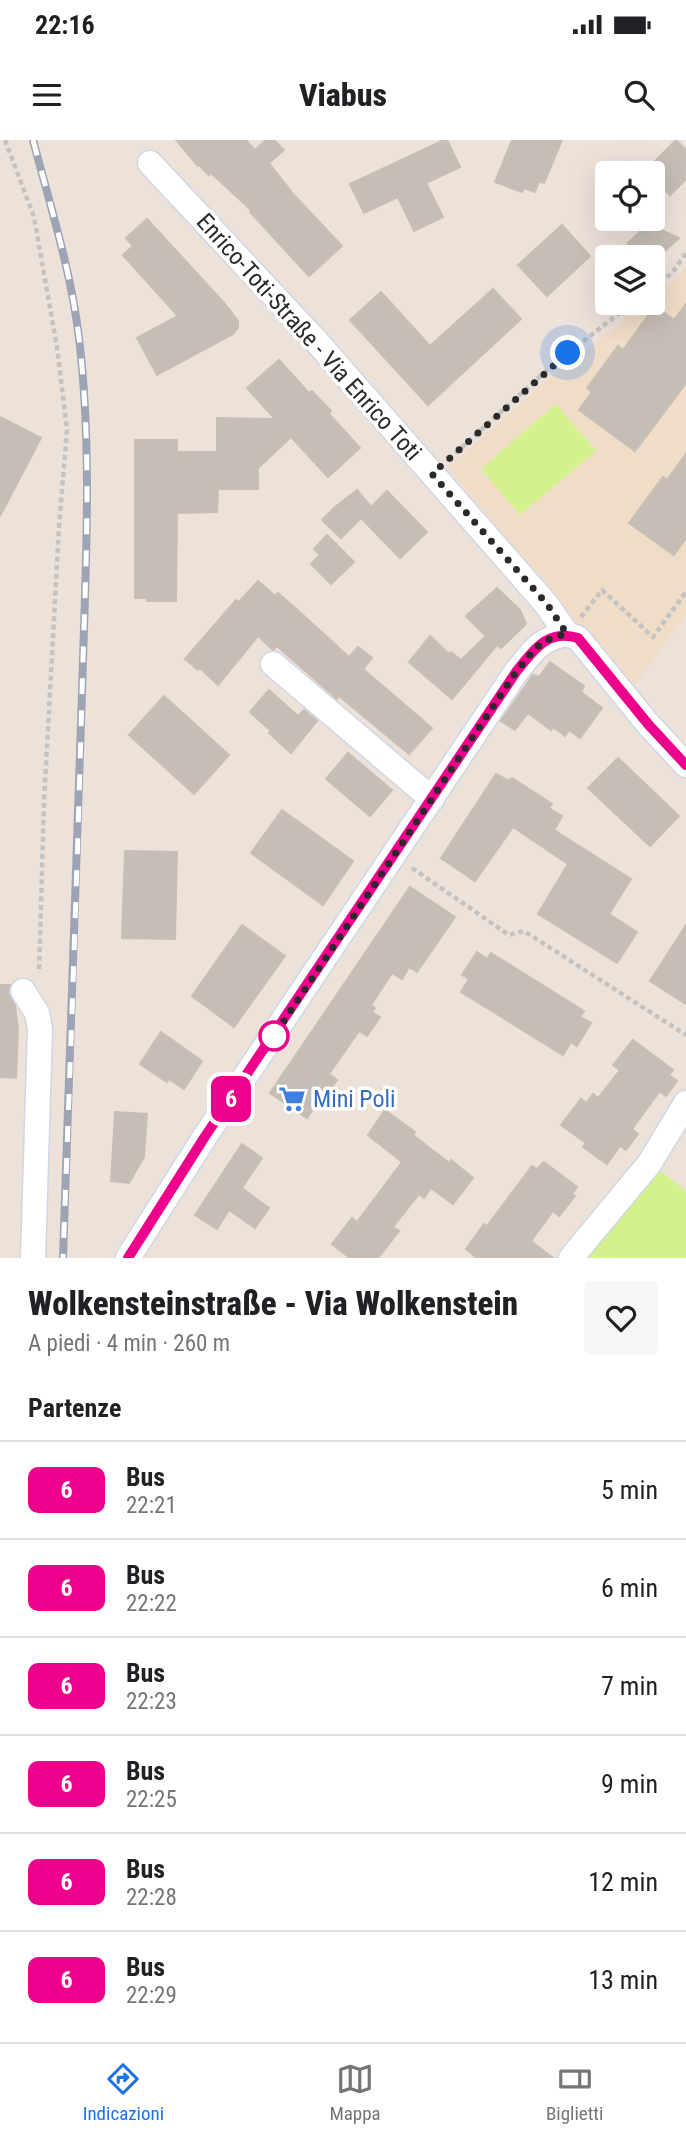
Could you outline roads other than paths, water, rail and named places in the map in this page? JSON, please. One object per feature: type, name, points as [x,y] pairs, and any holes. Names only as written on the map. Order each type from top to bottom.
[{"type":"street","name":"Enrico-Toti-Straße - Via Enrico Toti","points":[[150,163],[317,342],[547,604],[567,634],[578,638],[648,724],[686,765]]},
{"type":"street","points":[[128,1258],[204,1138],[516,672],[539,644],[567,634]]},
{"type":"street","points":[[273,664],[432,799]]},
{"type":"street","points":[[31,982],[40,1029],[33,1258]]},
{"type":"street","points":[[571,1258],[649,1164],[686,1103]]},
{"type":"railway","points":[[33,140],[71,288],[79,338],[86,426],[86,560],[63,1258]]},
{"type":"place","name":"Mini Poli","points":[[292,1099]]}]
